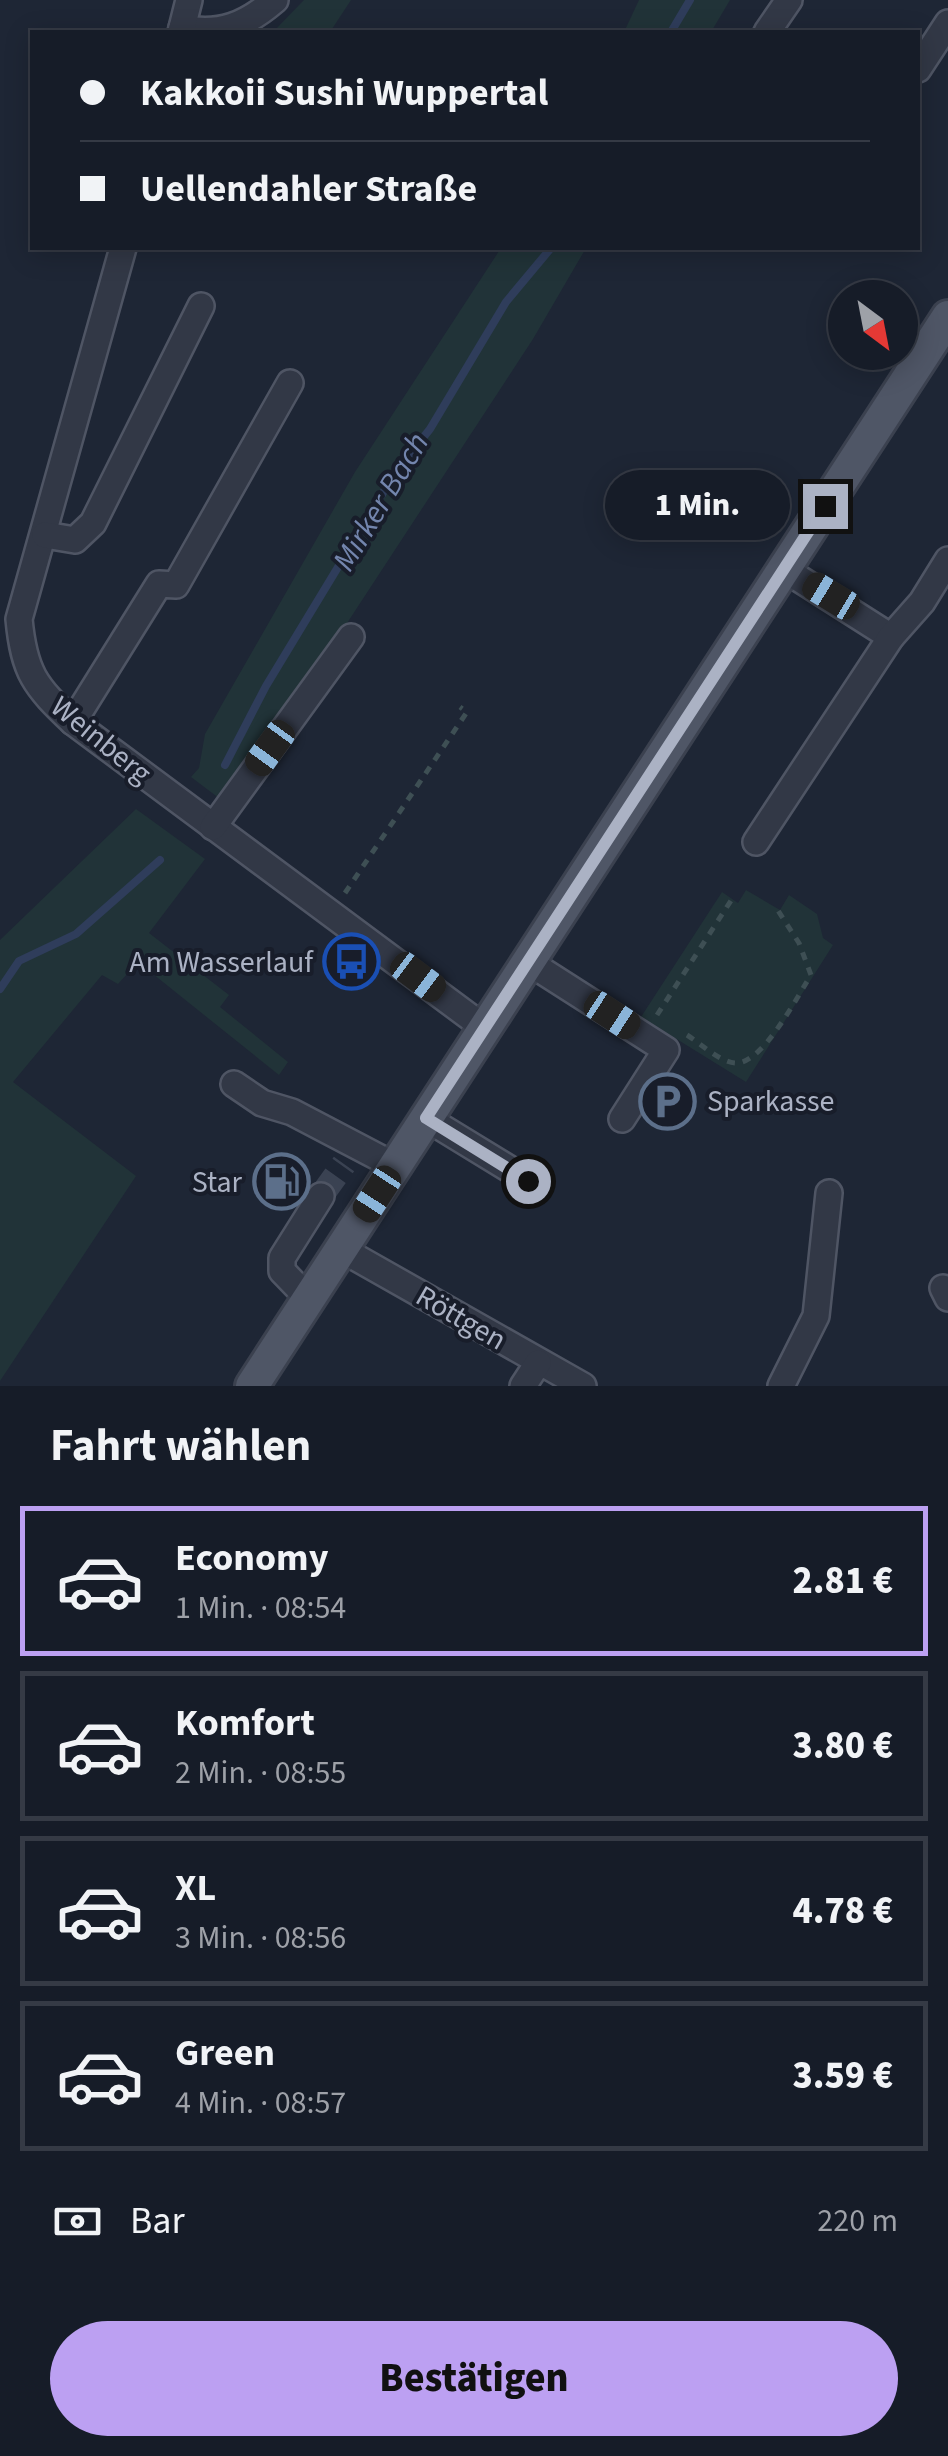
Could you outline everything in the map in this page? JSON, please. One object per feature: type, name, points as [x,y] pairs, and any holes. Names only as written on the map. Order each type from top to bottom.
[{"type":"main road","points":[[252,1386],[948,317]]},
{"type":"street","points":[[182,30],[189,0]]},
{"type":"street","points":[[221,30],[237,26],[275,0]]},
{"type":"street","points":[[777,29],[789,0]]},
{"type":"street","points":[[920,66],[948,23]]},
{"type":"street","name":"Weinberg","points":[[122,250],[11,655],[38,689],[73,722],[486,1029]]},
{"type":"street","points":[[45,535],[75,540],[93,523],[201,306]]},
{"type":"street","points":[[73,722],[159,584],[176,585],[290,383]]},
{"type":"street","points":[[756,842],[890,637],[922,602],[948,560]]},
{"type":"street","points":[[784,569],[890,637]]},
{"type":"street","points":[[213,827],[351,637]]},
{"type":"street","points":[[530,963],[666,1050],[622,1119]]},
{"type":"street","points":[[234,1084],[350,1154],[395,1166]]},
{"type":"street","points":[[426,1118],[528,1181]]},
{"type":"street","points":[[781,1386],[816,1316],[830,1194]]},
{"type":"street","points":[[309,1298],[282,1270],[282,1258],[322,1196]]},
{"type":"street","name":"Röttgen","points":[[341,1249],[583,1386]]},
{"type":"street","points":[[523,1386],[538,1363]]},
{"type":"path","points":[[330,914],[467,712],[460,707]]},
{"type":"path","points":[[670,1024],[656,1014],[732,899]]},
{"type":"path","points":[[684,1033],[731,1063],[746,1062],[762,1049],[811,975],[799,943],[777,909]]},
{"type":"shaded area","points":[[304,0],[351,0],[331,30],[275,30]]},
{"type":"shaded area","points":[[639,0],[730,0],[712,30],[625,30]]},
{"type":"shaded area","points":[[500,250],[585,250],[533,339],[228,805],[191,777],[199,768],[205,734],[355,472]]},
{"type":"shaded area","points":[[136,809],[205,859],[149,933],[229,995],[220,1007],[288,1062],[279,1075],[138,962],[118,984],[102,975],[13,1082],[136,1176],[0,1381],[0,940]]},
{"type":"shaded area","points":[[746,890],[780,910],[789,895],[817,914],[823,938],[833,945],[746,1082],[641,1017],[722,892],[738,903]]},
{"type":"waterway","name":"Mirker Bach","points":[[672,30],[690,0]]},
{"type":"waterway","name":"Mirker Bach","points":[[225,765],[266,686],[395,473],[430,429],[506,302],[549,250]]},
{"type":"waterway","name":"Mirker Bach","points":[[0,989],[19,961],[76,934],[160,860]]},
{"type":"tunnel","points":[[321,1196],[344,1164]]},
{"type":"place","name":"Am Wasserlauf","points":[[352,962]]},
{"type":"place","name":"Sparkasse","points":[[668,1101]]},
{"type":"place","name":"Star","points":[[281,1182]]},
{"type":"route","points":[[528,1181],[426,1118],[825,506]]}]
